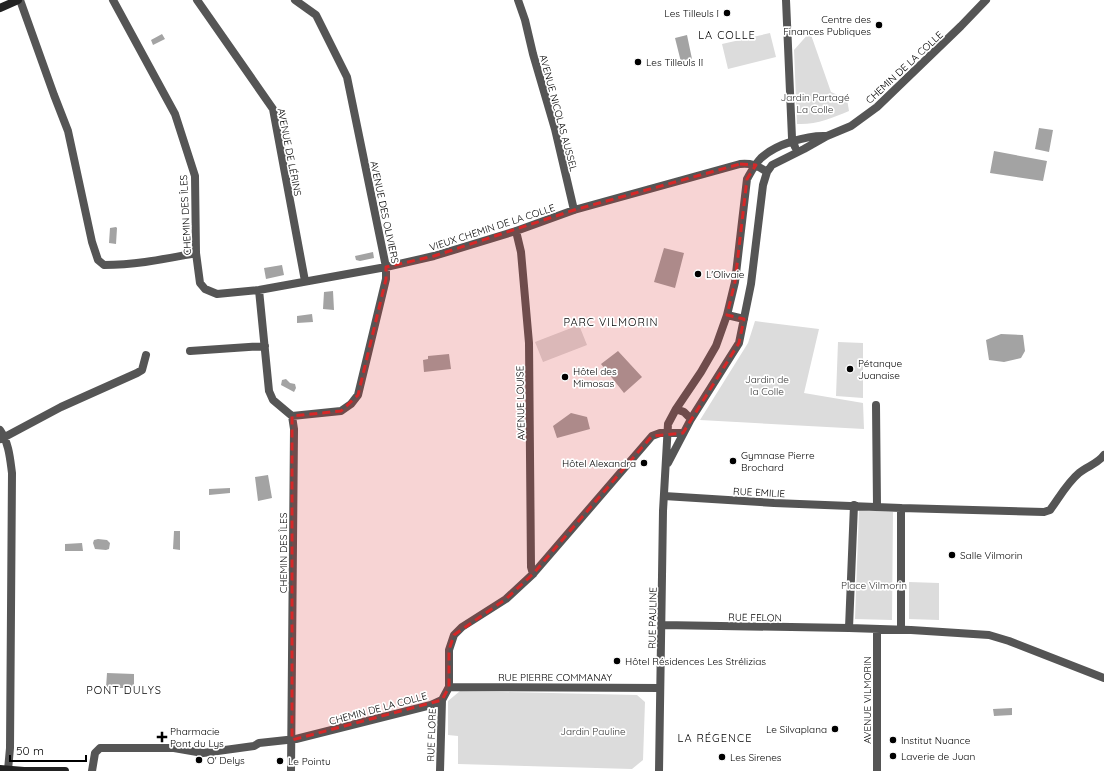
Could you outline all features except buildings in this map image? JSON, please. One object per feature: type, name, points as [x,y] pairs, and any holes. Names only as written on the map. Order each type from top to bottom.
[{"type":"main road","points":[[0,8],[19,0]]},
{"type":"main road","points":[[3,770],[65,771]]},
{"type":"street","points":[[19,0],[68,131],[92,242],[98,260],[104,265],[128,265],[149,263],[196,253]]},
{"type":"street","name":"CHEMIN DES ÎLES","points":[[113,0],[175,114],[195,176],[196,253],[200,283],[205,289],[217,294]]},
{"type":"street","name":"AVENUE DE LÉRINS","points":[[197,0],[273,109],[304,281]]},
{"type":"street","name":"AVENUE DES OLIVIERS","points":[[292,416],[341,411],[351,404],[358,395],[386,279],[386,267],[347,77],[316,15],[295,0]]},
{"type":"street","name":"AVENUE NICOLAS AUSSEL","points":[[518,0],[525,20],[574,210]]},
{"type":"street","name":"AVENUE NICOLAS AUSSEL","points":[[524,0],[525,20]]},
{"type":"street","points":[[786,0],[793,142],[798,152]]},
{"type":"street","name":"CHEMIN DE LA COLLE","points":[[767,172],[772,165],[827,136],[851,126],[877,107],[986,0]]},
{"type":"street","name":"CHEMIN DE LA COLLE","points":[[667,433],[668,424],[676,409],[701,372],[716,346],[727,315],[735,282],[747,179],[751,171],[760,159],[767,154],[793,142],[817,135],[827,136]]},
{"type":"street","name":"VIEUX CHEMIN DE LA COLLE","points":[[217,294],[259,290],[386,267],[434,256],[516,231],[574,210],[740,164],[749,163],[756,165]]},
{"type":"street","points":[[683,433],[690,419],[739,343],[751,284],[763,185],[767,172],[756,165]]},
{"type":"street","name":"AVENUE LOUISE","points":[[516,231],[521,252],[529,343],[531,566],[533,574]]},
{"type":"street","points":[[259,290],[269,391],[274,400],[292,416]]},
{"type":"street","points":[[727,315],[744,319]]},
{"type":"street","points":[[190,351],[264,346]]},
{"type":"street","points":[[3,770],[10,748],[12,473],[9,453],[2,436],[60,407],[137,373],[142,370],[146,355]]},
{"type":"street","points":[[876,405],[877,506]]},
{"type":"street","points":[[676,409],[684,412],[690,419]]},
{"type":"street","name":"CHEMIN DES ÎLES","points":[[291,771],[294,429],[292,416]]},
{"type":"street","name":"CHEMIN DE LA COLLE","points":[[92,771],[95,753],[100,748],[174,748],[203,753],[254,746],[259,743],[292,740],[431,705],[442,700],[449,687],[449,650],[454,635],[462,627],[506,599],[533,574],[652,436],[667,433],[683,433]]},
{"type":"street","name":"RUE PAULINE","points":[[659,771],[664,496],[667,433]]},
{"type":"street","name":"RUE PAULINE","points":[[666,466],[683,433]]},
{"type":"street","points":[[1104,455],[1072,479],[1050,510],[1039,512],[900,508],[854,505],[849,628],[901,629],[989,635],[1009,641],[1104,678]]},
{"type":"street","name":"RUE EMILIE","points":[[664,496],[774,503],[854,505]]},
{"type":"street","points":[[900,508],[901,629]]},
{"type":"street","name":"RUE FELON","points":[[662,625],[849,628]]},
{"type":"street","name":"AVENUE VILMORIN","points":[[877,629],[877,771]]},
{"type":"street","name":"RUE PIERRE COMMANAY","points":[[449,687],[660,688]]},
{"type":"street","name":"RUE FLORE","points":[[440,771],[442,700]]},
{"type":"highlighted area","points":[[740,164],[756,165],[747,179],[735,282],[727,315],[744,319],[739,343],[683,433],[652,436],[533,574],[506,599],[454,635],[449,650],[449,687],[442,700],[292,740],[292,416],[341,411],[358,395],[386,279],[386,267],[434,256],[574,210]]},
{"type":"green space","name":"Jardin Partagé La Colle","points":[[810,32],[831,92],[847,99],[849,111],[817,122],[797,124],[794,50]]},
{"type":"green space","points":[[770,33],[776,57],[728,69],[722,44]]},
{"type":"green space","name":"Jardin de la Colle","points":[[755,321],[819,329],[804,393],[863,403],[864,429],[700,420],[748,343]]},
{"type":"green space","points":[[579,325],[587,345],[543,362],[535,342]]},
{"type":"green space","name":"Pétanque Juanaise","points":[[838,342],[863,343],[863,398],[836,396]]},
{"type":"green space","name":"Place Vilmorin","points":[[859,510],[893,512],[892,620],[855,619]]},
{"type":"green space","points":[[909,582],[939,583],[939,620],[909,619]]},
{"type":"green space","name":"Jardin Pauline","points":[[460,691],[637,695],[645,702],[643,760],[632,769],[458,764],[458,736],[448,735],[448,701]]},
{"type":"shaded area","points":[[162,34],[165,39],[153,45],[151,40]]},
{"type":"shaded area","points":[[687,35],[692,59],[681,62],[675,38]]},
{"type":"shaded area","points":[[1039,128],[1053,130],[1049,152],[1035,149]]},
{"type":"shaded area","points":[[994,151],[1047,161],[1043,181],[990,173]]},
{"type":"shaded area","points":[[116,227],[116,244],[109,243],[110,228]]},
{"type":"shaded area","points":[[664,248],[684,253],[675,288],[654,282]]},
{"type":"shaded area","points":[[373,252],[374,258],[360,261],[356,260],[355,256]]},
{"type":"shaded area","points":[[282,265],[284,275],[266,279],[264,268]]},
{"type":"shaded area","points":[[333,291],[334,310],[323,309],[324,292]]},
{"type":"shaded area","points":[[312,314],[313,322],[297,323],[297,316]]},
{"type":"shaded area","points":[[1001,334],[1023,335],[1025,351],[1021,358],[1004,362],[989,360],[986,340]]},
{"type":"shaded area","points":[[618,351],[642,377],[624,393],[601,364]]},
{"type":"shaded area","points":[[449,354],[451,369],[424,372],[423,360],[428,359],[428,356]]},
{"type":"shaded area","points":[[286,379],[290,383],[295,384],[296,388],[294,392],[281,385],[282,380]]},
{"type":"shaded area","points":[[571,413],[587,417],[590,429],[557,438],[553,426]]},
{"type":"shaded area","points":[[268,475],[272,498],[258,501],[255,477]]},
{"type":"shaded area","points":[[230,488],[230,493],[209,495],[209,489]]},
{"type":"shaded area","points":[[174,531],[180,531],[180,550],[173,549]]},
{"type":"shaded area","points":[[94,540],[107,540],[110,543],[109,549],[95,549],[93,543]]},
{"type":"shaded area","points":[[82,543],[83,551],[65,551],[65,544]]},
{"type":"shaded area","points":[[107,673],[134,674],[134,688],[106,688]]},
{"type":"shaded area","points":[[1012,708],[1012,715],[994,716],[993,709]]},
{"type":"place","name":"Les Tilleuls I","points":[[727,13]]},
{"type":"place","name":"Centre des Finances Publiques","points":[[879,25]]},
{"type":"place","name":"Les Tilleuls II","points":[[638,62]]},
{"type":"place","name":"L'Olivaie","points":[[698,274]]},
{"type":"place","name":"Pétanque Juanaise","points":[[850,369]]},
{"type":"place","name":"Hôtel des Mimosas","points":[[565,377]]},
{"type":"place","name":"Gymnase Pierre Brochard","points":[[733,461]]},
{"type":"place","name":"Hôtel Alexandra","points":[[644,463]]},
{"type":"place","name":"Salle Vilmorin","points":[[952,555]]},
{"type":"place","name":"Hôtel Résidences Les Strélizias","points":[[617,661]]},
{"type":"place","name":"Le Silvaplana","points":[[835,729]]},
{"type":"place","name":"Pharmacie Pont du Lys","points":[[162,737]]},
{"type":"place","name":"Institut Nuance","points":[[893,740]]},
{"type":"place","name":"Laverie de Juan","points":[[893,756]]},
{"type":"place","name":"Les Sirenes","points":[[722,757]]},
{"type":"place","name":"O' Delys","points":[[199,760]]},
{"type":"place","name":"Le Pointu","points":[[280,761]]},
{"type":"district","name":"LA COLLE","points":[[727,35]]},
{"type":"district","name":"PARC VILMORIN","points":[[611,322]]},
{"type":"district","name":"PONT DULYS","points":[[124,690]]},
{"type":"district","name":"LA RÉGENCE","points":[[715,738]]}]
